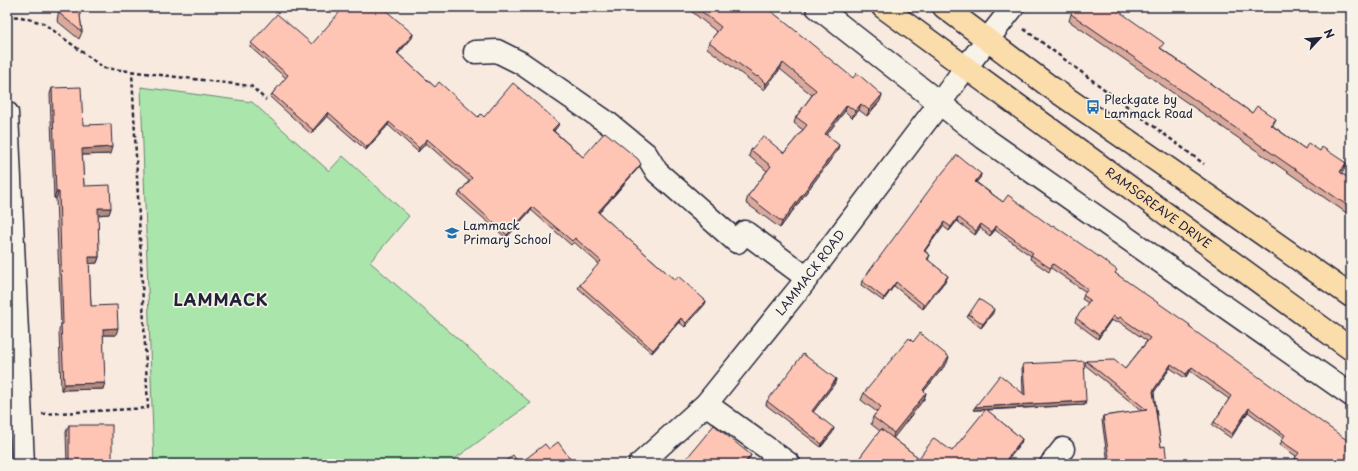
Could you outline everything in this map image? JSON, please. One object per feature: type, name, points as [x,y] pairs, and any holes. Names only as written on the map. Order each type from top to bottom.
[{"type":"highway","name":"RAMSGREAVE DRIVE","points":[[883,7],[1351,349]]},
{"type":"highway","points":[[944,7],[1049,86],[1351,296]]},
{"type":"street","points":[[817,7],[984,138],[1351,395]]},
{"type":"street","points":[[987,40],[1010,11]]},
{"type":"street","name":"LAMMACK ROAD","points":[[640,464],[706,404],[807,278],[987,40]]},
{"type":"street","points":[[475,52],[497,51],[527,67],[628,138],[646,154],[657,172],[737,242],[745,232],[807,278]]},
{"type":"street","points":[[7,113],[23,464]]},
{"type":"street","points":[[706,404],[789,464]]},
{"type":"path","points":[[1010,11],[1029,34],[1207,166]]},
{"type":"path","points":[[7,16],[21,17],[43,23],[104,68],[251,86],[266,100]]},
{"type":"path","points":[[21,416],[148,408],[132,72]]},
{"type":"green space","points":[[141,87],[252,102],[329,171],[343,156],[409,216],[370,262],[531,403],[448,464],[154,464]]},
{"type":"building","points":[[61,7],[79,7],[82,32],[60,14]]},
{"type":"building","points":[[344,7],[382,7],[413,34],[397,53],[435,87],[439,82],[478,117],[481,114],[484,117],[513,83],[559,123],[552,130],[583,157],[605,132],[638,159],[641,164],[598,212],[675,280],[678,276],[706,301],[686,323],[681,318],[653,350],[580,285],[601,261],[575,238],[572,241],[532,207],[507,235],[460,192],[472,178],[427,139],[419,148],[389,122],[367,147],[328,112],[313,130],[272,94],[288,75],[251,43],[277,14],[312,44]]},
{"type":"building","points":[[696,7],[766,7],[853,78],[857,73],[882,95],[869,110],[861,104],[855,111],[847,105],[825,134],[839,145],[782,222],[748,196],[771,166],[751,150],[763,136],[784,153],[807,125],[796,117],[816,90],[783,63],[766,84],[758,76],[757,77],[709,42],[721,27]]},
{"type":"building","points":[[1076,7],[1123,8],[1120,12],[1164,43],[1160,48],[1252,113],[1257,106],[1276,119],[1271,125],[1305,149],[1308,143],[1320,151],[1322,147],[1346,163],[1340,172],[1351,180],[1351,208],[1071,14]]},
{"type":"building","points":[[81,87],[83,125],[111,124],[112,147],[82,149],[84,186],[110,185],[111,208],[98,208],[99,257],[89,257],[91,306],[117,305],[118,328],[103,329],[105,383],[64,384],[61,324],[63,324],[59,192],[56,192],[52,88]]},
{"type":"building","points":[[957,155],[981,174],[975,182],[1003,202],[1008,195],[1052,227],[1053,225],[1088,249],[1117,270],[1115,273],[1190,325],[1189,327],[1351,443],[1351,464],[1304,464],[1295,458],[1299,453],[1281,441],[1285,435],[1249,408],[1232,434],[1214,422],[1231,396],[1192,367],[1186,374],[1171,364],[1153,391],[1161,447],[1165,446],[1167,464],[1110,464],[1103,416],[1147,410],[1086,361],[1114,360],[1125,369],[1150,338],[1120,317],[1118,319],[1113,316],[1099,335],[1076,318],[1090,300],[1083,295],[1088,289],[1053,264],[1050,268],[1031,255],[1033,253],[996,226],[992,232],[981,224],[976,231],[958,217],[951,227],[944,222],[924,251],[930,255],[927,259],[948,276],[924,305],[896,282],[884,298],[862,281],[935,182]]},
{"type":"building","points":[[979,299],[994,309],[983,324],[969,314]]},
{"type":"building","points":[[920,333],[949,357],[923,390],[926,393],[894,433],[873,417],[881,407],[864,393],[909,338],[913,342]]},
{"type":"building","points":[[803,354],[836,379],[812,411],[834,428],[822,444],[767,401]]},
{"type":"building","points":[[1084,361],[1086,401],[975,407],[1000,375],[1025,395],[1023,364]]},
{"type":"building","points":[[986,409],[1022,439],[1003,464],[855,464],[881,429],[919,458],[934,438],[952,451]]},
{"type":"building","points":[[69,425],[112,425],[112,464],[69,464]]},
{"type":"building","points":[[714,425],[751,455],[744,464],[682,464]]},
{"type":"building","points":[[558,442],[574,464],[519,464],[545,444],[549,449]]},
{"type":"building","points":[[513,455],[519,464],[502,464]]},
{"type":"place","name":"Pleckgate by Lammack Road","points":[[1093,107]]},
{"type":"place","name":"Lammack Primary School","points":[[452,233]]},
{"type":"district","name":"LAMMACK","points":[[221,300]]}]
